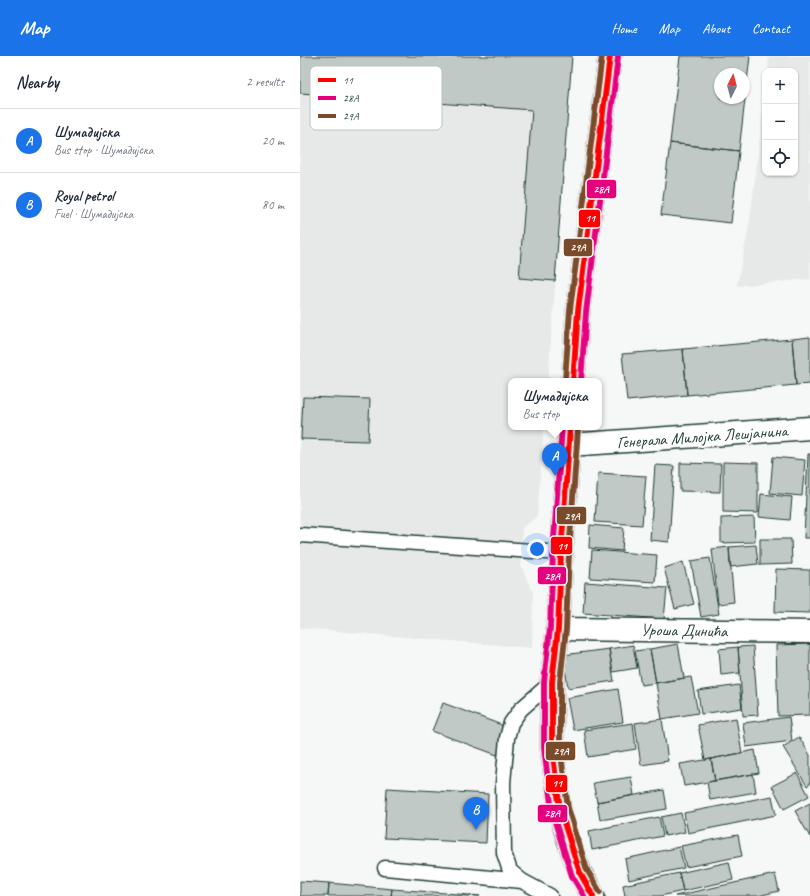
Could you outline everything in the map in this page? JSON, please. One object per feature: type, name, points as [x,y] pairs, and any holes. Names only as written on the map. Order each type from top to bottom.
[{"type":"street","points":[[573,378],[578,311],[610,56]]},
{"type":"street","name":"Генерала Милојка Лешјанина","points":[[570,436],[810,428]]},
{"type":"street","points":[[570,436],[561,553],[558,629],[552,682],[552,748],[560,810],[580,873],[593,896]]},
{"type":"street","name":"Уроша Динића","points":[[558,629],[810,632]]},
{"type":"lane","points":[[300,535],[561,553]]},
{"type":"lane","points":[[550,896],[522,881],[510,871],[504,853],[503,782],[507,738],[510,723],[521,709],[552,682]]},
{"type":"lane","points":[[385,868],[522,881]]},
{"type":"shaded area","points":[[300,56],[572,56],[548,378],[508,378],[508,430],[544,430],[537,516],[522,528],[521,566],[533,593],[532,648],[300,628]]},
{"type":"shaded area","points":[[769,56],[810,56],[810,279],[737,286],[750,221],[762,119],[762,176],[798,176],[798,68],[768,68]]},
{"type":"building","points":[[300,56],[572,56],[555,281],[519,278],[532,110],[442,103],[442,66],[310,66],[310,94],[300,93]]},
{"type":"building","points":[[680,56],[750,56],[749,68],[714,68],[714,104],[744,104],[739,151],[670,143]]},
{"type":"building","points":[[670,143],[739,151],[731,223],[661,215]]},
{"type":"building","points":[[810,337],[810,384],[796,385],[792,339]]},
{"type":"building","points":[[792,339],[796,385],[687,395],[683,349]]},
{"type":"building","points":[[683,349],[687,395],[627,401],[622,354]]},
{"type":"building","points":[[303,397],[370,399],[368,441],[301,439]]},
{"type":"building","points":[[808,454],[810,454],[810,538],[804,538]]},
{"type":"building","points":[[773,457],[805,460],[802,496],[770,493]]},
{"type":"building","points":[[723,462],[758,463],[758,513],[723,512]]},
{"type":"building","points":[[680,463],[721,464],[720,492],[680,491]]},
{"type":"building","points":[[655,465],[674,466],[669,542],[650,540]]},
{"type":"building","points":[[598,473],[646,476],[642,525],[595,522]]},
{"type":"building","points":[[761,494],[792,497],[790,520],[759,517]]},
{"type":"building","points":[[754,517],[755,542],[721,543],[721,518]]},
{"type":"building","points":[[590,525],[624,528],[622,551],[589,548]]},
{"type":"building","points":[[760,539],[791,539],[792,564],[760,565]]},
{"type":"building","points":[[756,545],[758,564],[730,567],[729,547]]},
{"type":"building","points":[[729,547],[734,602],[718,604],[712,549]]},
{"type":"building","points":[[592,550],[657,555],[655,582],[590,578]]},
{"type":"building","points":[[710,558],[719,614],[701,617],[691,561]]},
{"type":"building","points":[[683,562],[694,604],[675,609],[664,568]]},
{"type":"building","points":[[776,569],[810,570],[810,613],[775,612]]},
{"type":"building","points":[[585,582],[667,588],[664,619],[583,613]]},
{"type":"building","points":[[678,644],[684,678],[656,683],[650,649]]},
{"type":"building","points":[[810,644],[810,715],[778,716],[776,645]]},
{"type":"building","points":[[633,645],[637,668],[613,672],[609,649]]},
{"type":"building","points":[[753,646],[758,715],[743,716],[738,647]]},
{"type":"building","points":[[738,647],[740,673],[721,675],[719,649]]},
{"type":"building","points":[[609,649],[614,681],[568,688],[563,655]]},
{"type":"building","points":[[650,649],[656,683],[641,685],[635,651]]},
{"type":"building","points":[[691,677],[698,713],[662,719],[656,683]]},
{"type":"building","points":[[739,685],[742,708],[701,714],[698,691]]},
{"type":"building","points":[[618,689],[623,722],[573,730],[567,698]]},
{"type":"building","points":[[443,703],[507,727],[497,755],[432,731]]},
{"type":"building","points":[[789,717],[792,741],[746,747],[743,723]]},
{"type":"building","points":[[736,718],[742,753],[705,760],[698,725]]},
{"type":"building","points":[[662,719],[668,761],[641,765],[635,723]]},
{"type":"building","points":[[633,723],[636,749],[588,757],[584,730]]},
{"type":"building","points":[[799,737],[810,755],[810,784],[807,786],[783,747]]},
{"type":"building","points":[[755,750],[759,773],[715,781],[711,759]]},
{"type":"building","points":[[711,759],[715,781],[684,786],[680,764]]},
{"type":"building","points":[[797,773],[809,796],[784,809],[772,786]]},
{"type":"building","points":[[753,774],[756,792],[710,800],[707,782]]},
{"type":"building","points":[[631,777],[634,795],[597,802],[593,783]]},
{"type":"building","points":[[387,788],[488,794],[486,843],[384,838]]},
{"type":"building","points":[[664,790],[667,809],[600,820],[597,802]]},
{"type":"building","points":[[772,796],[776,815],[688,833],[684,813]]},
{"type":"building","points":[[810,803],[810,837],[795,811]]},
{"type":"building","points":[[681,813],[685,832],[665,836],[661,817]]},
{"type":"building","points":[[659,817],[663,836],[592,850],[589,831]]},
{"type":"building","points":[[738,835],[742,856],[686,867],[681,846]]},
{"type":"building","points":[[679,847],[684,868],[629,880],[625,859]]},
{"type":"building","points":[[729,862],[733,880],[683,891],[679,873]]},
{"type":"building","points":[[679,873],[683,891],[660,896],[625,896],[623,885]]},
{"type":"building","points":[[775,874],[779,891],[758,896],[675,896]]},
{"type":"building","points":[[300,881],[329,883],[328,896],[300,896]]},
{"type":"building","points":[[329,883],[392,889],[391,896],[328,896]]},
{"type":"building","points":[[392,889],[446,893],[480,896],[391,896]]},
{"type":"transit line","name":"29А","points":[[565,378],[570,310],[602,56]]},
{"type":"transit line","name":"11","points":[[573,378],[578,311],[610,56]]},
{"type":"transit line","name":"28А","points":[[581,378],[586,312],[618,57]]},
{"type":"transit line","name":"28А","points":[[562,430],[553,552],[550,628],[544,682],[544,748],[552,812],[572,876],[584,896]]},
{"type":"transit line","name":"11","points":[[570,430],[561,553],[558,629],[552,682],[552,748],[560,810],[580,873],[593,896]]},
{"type":"transit line","name":"29А","points":[[578,430],[569,553],[566,629],[560,682],[560,747],[568,808],[587,870],[600,892]]},
{"type":"place","name":"Шумадијска","points":[[555,476]]},
{"type":"place","name":"Royal petrol","points":[[476,830]]}]
